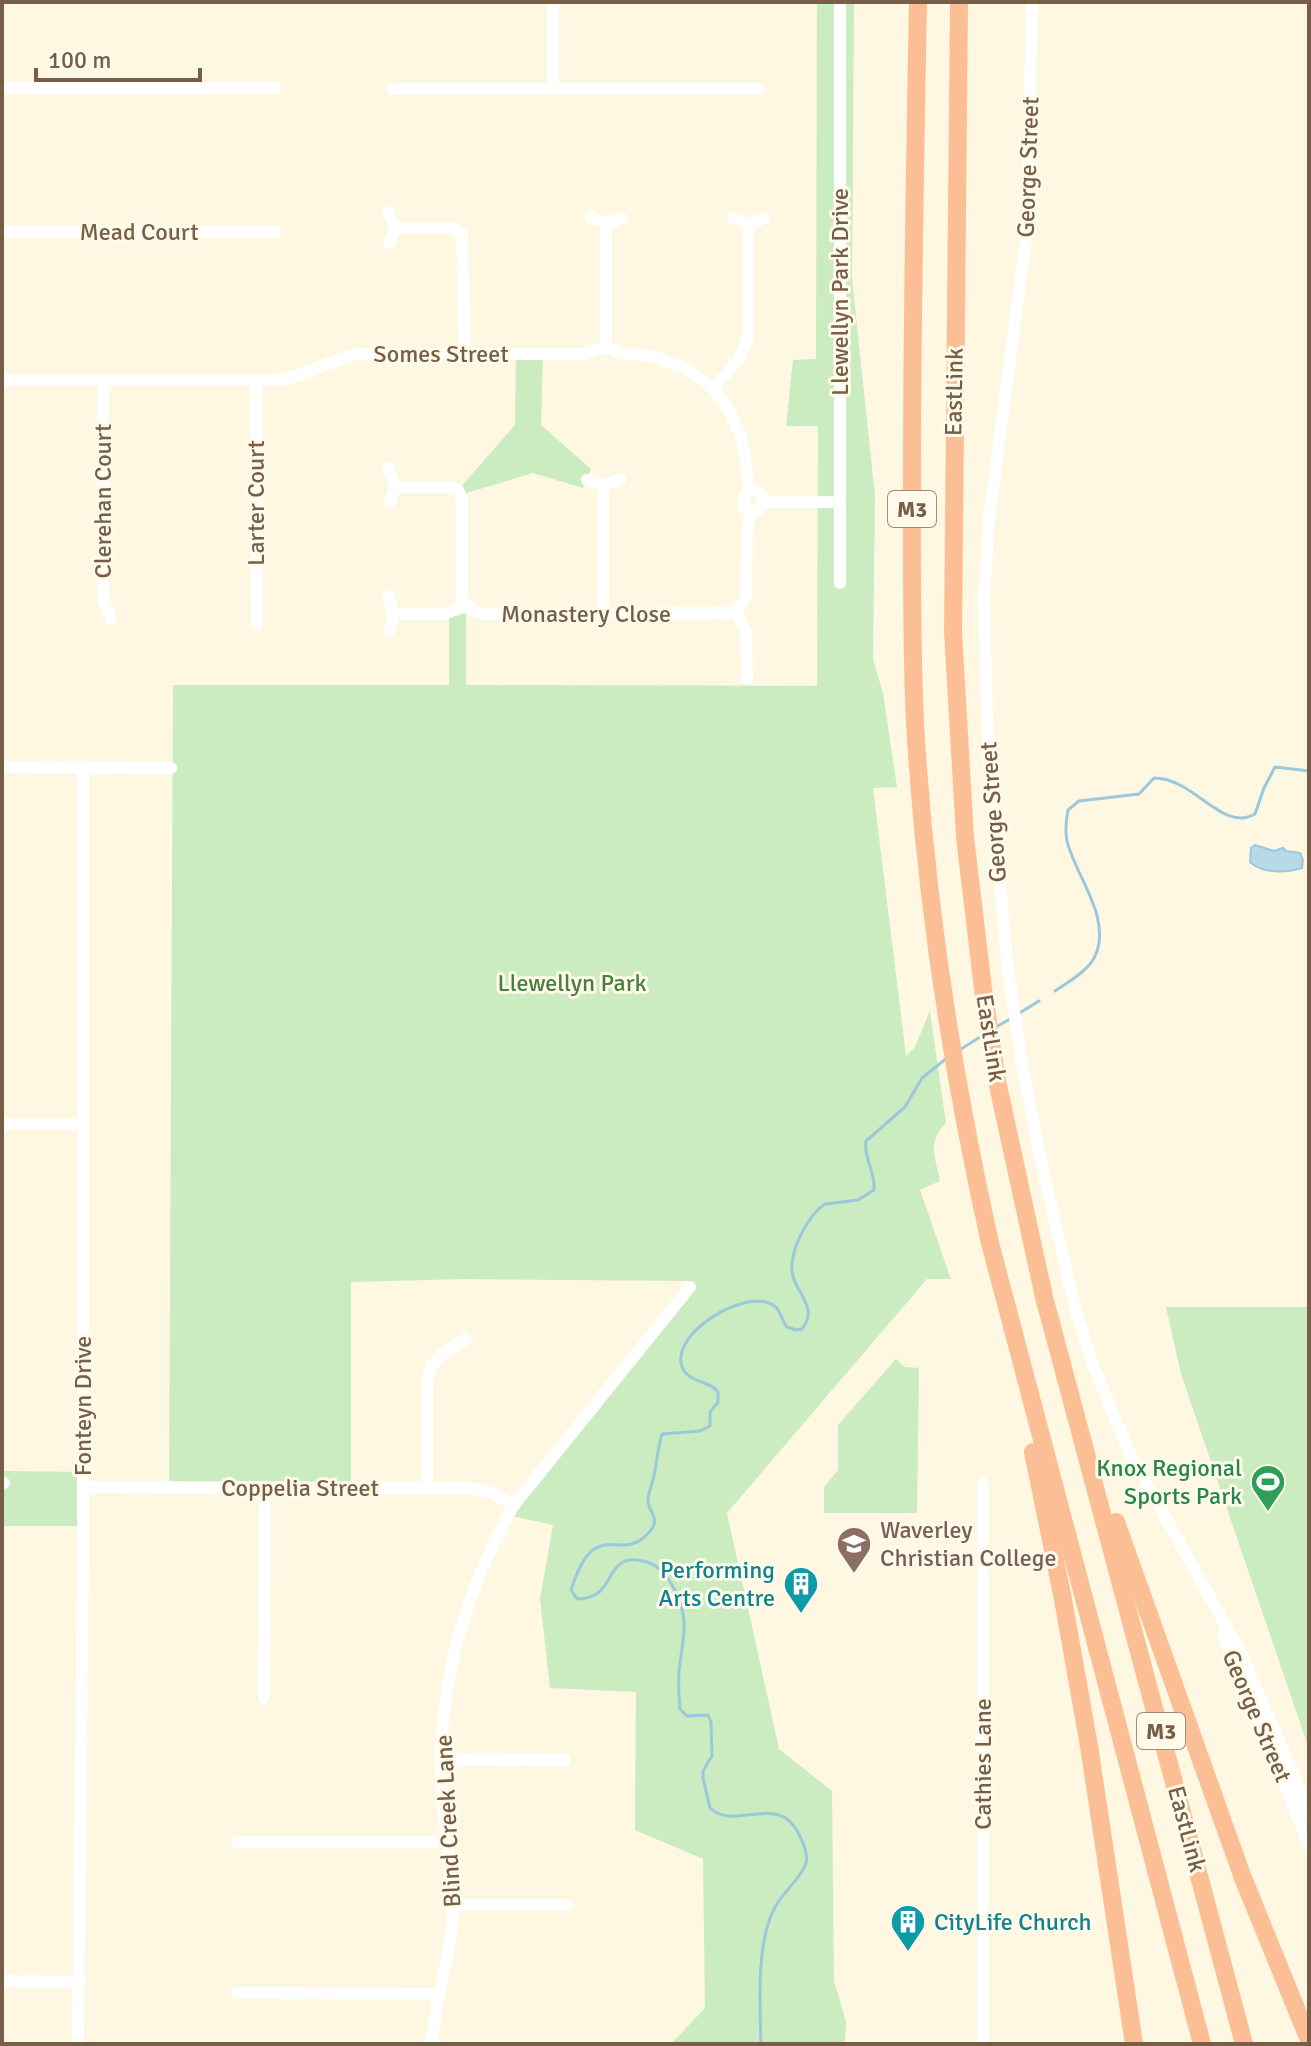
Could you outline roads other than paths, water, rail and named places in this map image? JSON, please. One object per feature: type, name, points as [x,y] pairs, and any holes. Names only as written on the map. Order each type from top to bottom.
[{"type":"highway","name":"EastLink","points":[[918,2],[911,372],[912,641],[924,843],[946,1014],[971,1159],[1017,1351],[1202,2044]]},
{"type":"highway","name":"EastLink","points":[[959,2],[953,632],[965,837],[983,989],[997,1081],[1026,1222],[1244,2044]]},
{"type":"highway","points":[[1017,1351],[1035,1464],[1089,1746],[1132,2038]]},
{"type":"highway","points":[[1077,1418],[1243,1878],[1308,2038]]},
{"type":"street","points":[[553,2],[553,88]]},
{"type":"street","name":"Llewellyn Park Drive","points":[[840,2],[840,583]]},
{"type":"street","name":"George Street","points":[[1032,2],[1027,231],[989,519],[984,599],[987,744],[1008,971],[1022,1064],[1062,1257],[1093,1365],[1130,1454],[1242,1655],[1302,1805],[1309,1844]]},
{"type":"street","points":[[2,88],[275,88]]},
{"type":"street","points":[[393,89],[758,89]]},
{"type":"street","points":[[388,212],[395,228],[389,243]]},
{"type":"street","points":[[591,217],[606,224],[622,218]]},
{"type":"street","points":[[733,218],[748,224],[765,218]]},
{"type":"street","points":[[606,224],[606,347]]},
{"type":"street","points":[[713,388],[741,357],[748,337],[748,224]]},
{"type":"street","points":[[395,228],[452,228],[462,233],[465,354]]},
{"type":"street","name":"Mead Court","points":[[2,232],[275,232]]},
{"type":"street","name":"Somes Street","points":[[2,380],[256,381],[301,376],[358,354],[585,354],[606,347],[621,353],[665,359],[687,369],[713,388],[729,410],[742,439],[750,491]]},
{"type":"street","name":"Clerehan Court","points":[[103,380],[103,599],[111,619]]},
{"type":"street","name":"Larter Court","points":[[256,381],[257,625]]},
{"type":"street","points":[[388,468],[395,487],[390,502]]},
{"type":"street","points":[[587,480],[603,486],[621,479]]},
{"type":"street","points":[[603,486],[603,614]]},
{"type":"street","name":"Monastery Close","points":[[395,487],[448,487],[460,493],[462,595],[466,606],[476,613],[719,614],[735,611]]},
{"type":"street","points":[[751,510],[743,502],[750,491],[759,493],[763,502]]},
{"type":"street","points":[[763,502],[839,502]]},
{"type":"street","points":[[751,510],[759,509],[763,502]]},
{"type":"street","points":[[747,679],[746,631],[735,611],[742,605],[747,592],[747,533],[751,510]]},
{"type":"street","points":[[388,596],[394,614],[390,630]]},
{"type":"street","points":[[394,614],[443,614],[466,606]]},
{"type":"street","points":[[2,767],[171,768]]},
{"type":"street","name":"Fonteyn Drive","points":[[78,2044],[83,1487],[83,767]]},
{"type":"street","points":[[2,1124],[82,1124]]},
{"type":"street","name":"Blind Creek Lane","points":[[432,2044],[449,1951],[453,1905],[441,1759],[445,1704],[458,1635],[486,1561],[514,1505],[690,1287]]},
{"type":"street","points":[[427,1487],[429,1370],[443,1353],[466,1339]]},
{"type":"street","name":"Cathies Lane","points":[[983,1483],[983,2044]]},
{"type":"street","name":"Coppelia Street","points":[[83,1487],[427,1487],[483,1490],[497,1494],[514,1505]]},
{"type":"street","points":[[264,1698],[265,1488]]},
{"type":"street","points":[[441,1759],[565,1760]]},
{"type":"street","points":[[237,1842],[448,1842]]},
{"type":"street","points":[[453,1905],[566,1905]]},
{"type":"street","points":[[2,1981],[80,1982]]},
{"type":"street","points":[[237,1993],[440,1994]]},
{"type":"water","points":[[1255,845],[1274,851],[1283,848],[1300,853],[1302,868],[1289,871],[1261,869],[1250,862],[1251,848]]},
{"type":"waterway","points":[[1055,991],[1089,965],[1096,954],[1099,940],[1096,911],[1067,841],[1068,810],[1079,801],[1139,794],[1154,778],[1169,780],[1219,811],[1243,818],[1255,814],[1275,767],[1309,771]]},
{"type":"waterway","points":[[1018,1014],[1039,1001]]},
{"type":"waterway","points":[[994,1028],[1012,1018]]},
{"type":"waterway","points":[[961,1049],[985,1034]]},
{"type":"waterway","points":[[761,2044],[760,1975],[764,1940],[774,1909],[806,1863],[801,1839],[791,1822],[778,1815],[728,1816],[710,1808],[703,1771],[712,1756],[711,1722],[708,1715],[687,1716],[680,1709],[683,1614],[673,1587],[662,1571],[647,1562],[629,1560],[617,1566],[596,1594],[577,1599],[571,1590],[590,1552],[600,1546],[629,1545],[651,1530],[654,1519],[648,1499],[662,1434],[700,1431],[710,1426],[710,1412],[718,1402],[718,1392],[683,1370],[682,1351],[689,1339],[713,1317],[743,1303],[757,1301],[776,1307],[787,1327],[802,1329],[807,1321],[807,1307],[792,1271],[801,1234],[812,1216],[825,1204],[858,1200],[874,1190],[866,1141],[905,1107],[922,1078],[947,1058]]},
{"type":"place","name":"Knox Regional Sports Park","points":[[1268,1513]]},
{"type":"place","name":"Waverley Christian College","points":[[854,1575]]},
{"type":"place","name":"Performing Arts Centre","points":[[801,1615]]},
{"type":"place","name":"CityLife Church","points":[[908,1953]]},
{"type":"park label","name":"Llewellyn Park","points":[[572,983]]}]
